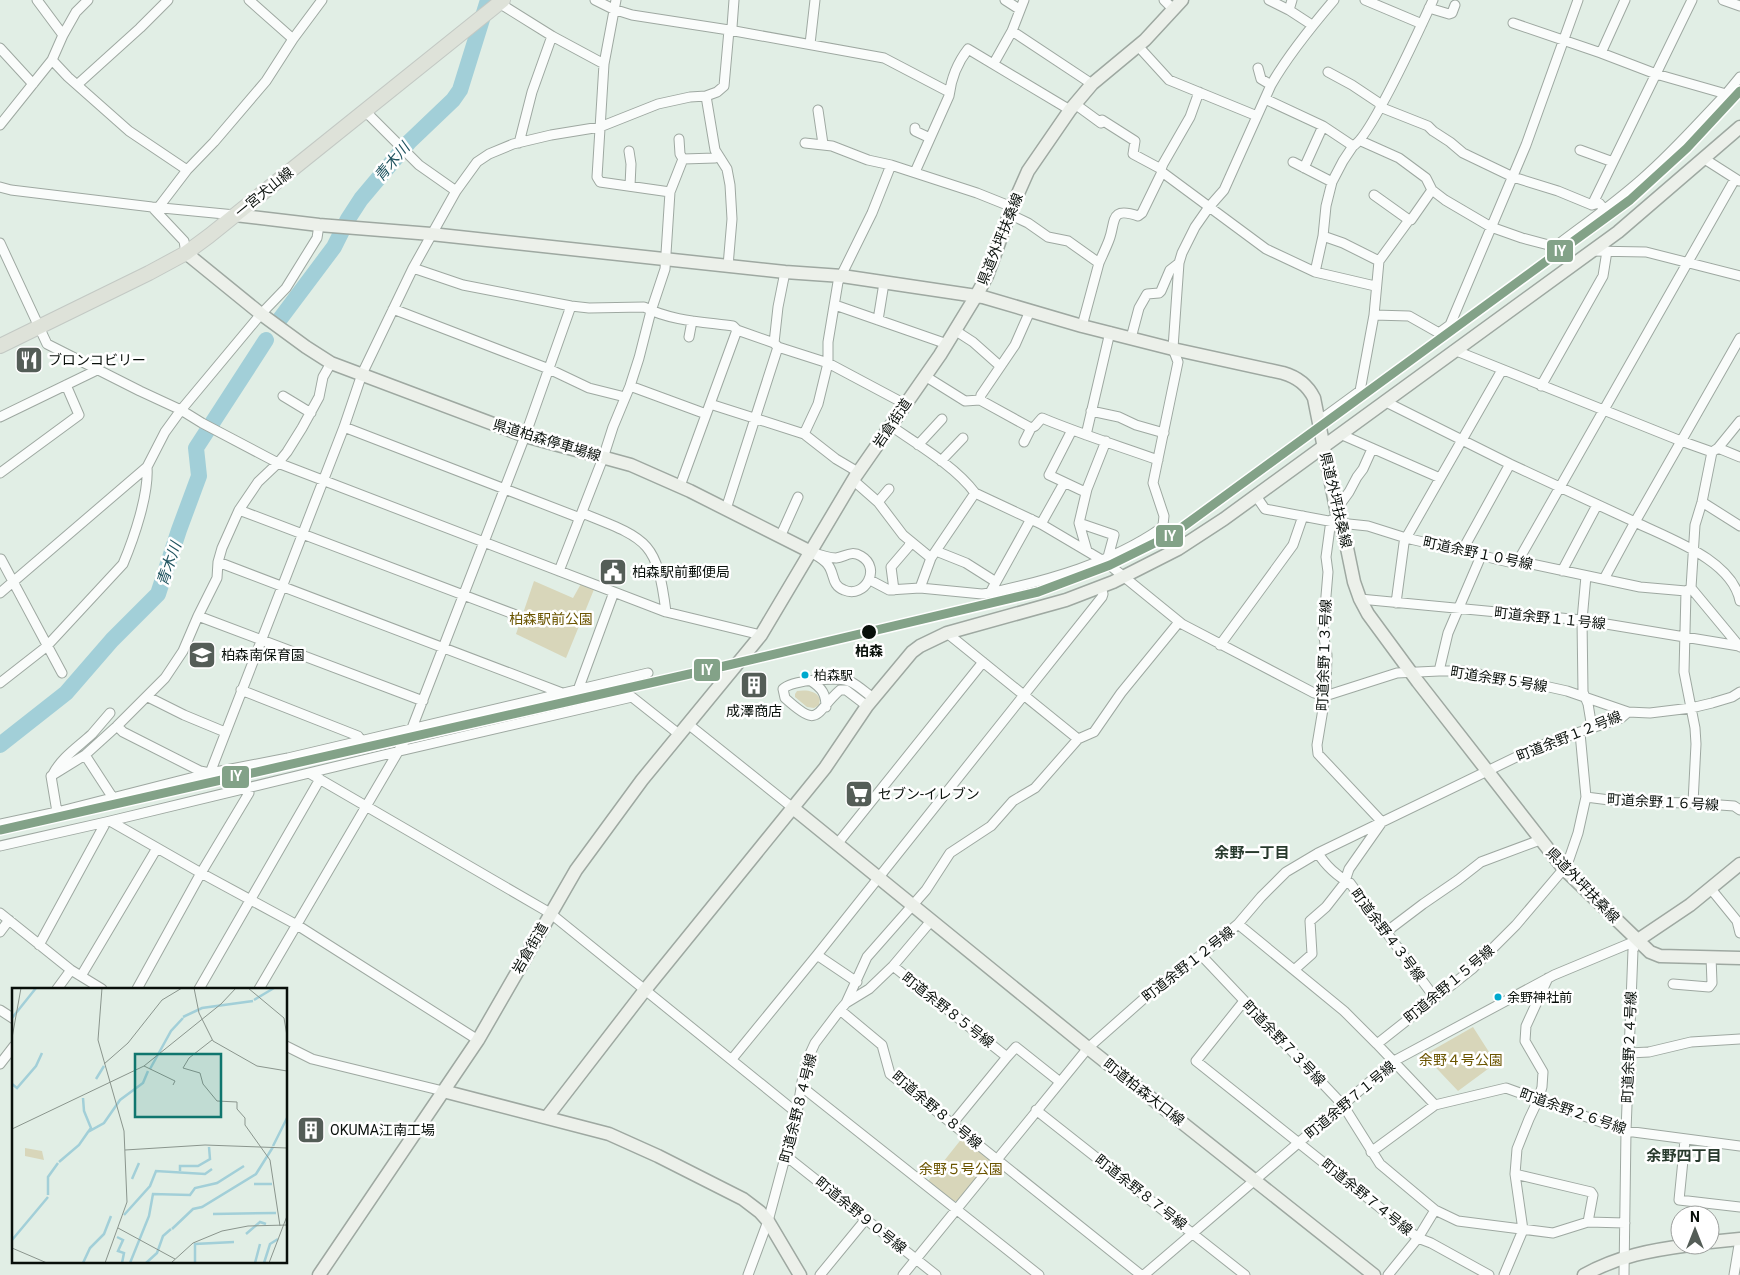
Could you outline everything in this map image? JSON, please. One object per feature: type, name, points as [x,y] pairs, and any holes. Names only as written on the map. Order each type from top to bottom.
[{"type":"main road","name":"一宮犬山線","points":[[0,346],[186,253],[501,2]]},
{"type":"street","points":[[37,0],[63,35]]},
{"type":"street","points":[[76,12],[78,0]]},
{"type":"street","points":[[0,124],[52,60],[76,12],[88,0]]},
{"type":"street","points":[[78,84],[168,0]]},
{"type":"street","points":[[249,0],[293,39]]},
{"type":"street","points":[[155,207],[266,81],[293,39],[322,0]]},
{"type":"street","points":[[595,0],[614,4],[632,15],[729,30],[884,58],[949,92]]},
{"type":"street","points":[[210,773],[344,427],[362,374],[413,268],[456,191],[477,162],[503,148],[551,135],[600,127],[658,104],[706,96],[717,92],[724,86],[729,30],[732,27],[734,0]]},
{"type":"street","points":[[810,44],[815,0]]},
{"type":"street","points":[[994,63],[1012,31],[1022,4],[1005,0]]},
{"type":"street","points":[[1269,0],[1312,25]]},
{"type":"street","points":[[1289,10],[1292,0]]},
{"type":"street","points":[[870,580],[884,588],[894,590],[920,588],[982,594],[990,593],[1048,579],[1104,558],[1131,547],[1162,527],[1164,520],[1163,511],[1153,483],[1178,362],[1173,348],[1179,262],[1187,240],[1209,207],[1224,190],[1280,69],[1312,25],[1334,0]]},
{"type":"street","points":[[1365,0],[1422,24]]},
{"type":"street","points":[[1374,315],[1409,316],[1439,333],[1450,325],[1512,177],[1578,0]]},
{"type":"street","points":[[1601,53],[1625,0]]},
{"type":"street","points":[[1592,205],[1692,0]]},
{"type":"street","points":[[1723,0],[1740,6]]},
{"type":"street","points":[[501,2],[552,36],[604,64]]},
{"type":"street","name":"県道外坪扶桑線","points":[[1173,3],[1145,40],[1092,84],[1073,107],[1028,171],[986,276],[976,296],[1082,326],[1256,366],[1296,377],[1307,386],[1314,398],[1319,421],[1335,506],[1335,521],[1360,599],[1372,620],[1410,671],[1563,868],[1650,952],[1660,956],[1740,958]]},
{"type":"street","points":[[614,4],[604,64],[597,177],[600,182],[670,192]]},
{"type":"street","points":[[1315,272],[1332,182],[1343,160],[1353,146],[1361,141],[1381,106],[1431,4],[1449,14],[1452,13],[1455,6]]},
{"type":"street","points":[[1513,23],[1656,74],[1726,94]]},
{"type":"street","points":[[1012,31],[1092,84]]},
{"type":"street","points":[[519,143],[532,92],[552,36]]},
{"type":"street","points":[[1138,46],[1169,80],[1257,116]]},
{"type":"street","points":[[0,48],[33,84]]},
{"type":"street","points":[[915,172],[949,92],[961,58],[968,49],[1101,123],[1102,120],[1134,141],[1133,154],[1161,171],[1266,249],[1315,272],[1375,286]]},
{"type":"street","points":[[52,60],[129,131],[187,170]]},
{"type":"street","points":[[1258,68],[1261,79],[1271,85]]},
{"type":"street","points":[[1328,72],[1352,85],[1381,106],[1428,126],[1433,132],[1450,142],[1463,153],[1512,177],[1558,191],[1592,205],[1599,203],[1605,210]]},
{"type":"street","points":[[1556,246],[1605,210],[1660,163],[1740,77]]},
{"type":"street","points":[[1082,326],[1099,263],[1110,239],[1112,221],[1118,214],[1127,212],[1138,216],[1142,213],[1161,171],[1190,117],[1199,92]]},
{"type":"street","points":[[706,96],[715,150],[727,169],[731,194],[732,219],[728,266]]},
{"type":"street","points":[[1265,99],[1323,126],[1353,146]]},
{"type":"street","points":[[365,110],[419,165],[456,191]]},
{"type":"street","points":[[818,110],[823,144]]},
{"type":"street","points":[[1304,168],[1323,126]]},
{"type":"street","points":[[547,1117],[645,990],[825,768],[870,702],[912,652],[947,633],[1060,602],[1124,578],[1194,539],[1256,496],[1646,210],[1740,127]]},
{"type":"street","points":[[915,128],[915,131],[930,138]]},
{"type":"street","points":[[679,138],[680,154],[683,159]]},
{"type":"street","points":[[1361,141],[1399,158],[1426,178],[1432,190],[1445,200],[1491,227],[1560,248],[1572,265]]},
{"type":"street","points":[[805,143],[832,146],[868,160],[915,172],[977,193],[1011,211],[1048,238],[1068,241],[1099,263]]},
{"type":"street","points":[[1580,150],[1614,162]]},
{"type":"street","points":[[628,151],[631,164],[630,186]]},
{"type":"street","points":[[683,159],[715,158],[718,156]]},
{"type":"street","points":[[1518,561],[1687,263],[1739,181],[1703,158]]},
{"type":"street","points":[[559,571],[630,386],[665,269],[670,192],[683,159]]},
{"type":"street","points":[[1293,162],[1332,182]]},
{"type":"street","points":[[804,434],[818,404],[828,363],[828,342],[838,282],[872,213],[891,165]]},
{"type":"street","points":[[0,187],[20,191],[319,225],[431,234],[785,272],[842,276],[976,296]]},
{"type":"street","points":[[1319,421],[1360,390],[1374,315],[1375,286],[1379,260],[1432,190]]},
{"type":"street","points":[[1374,195],[1408,220]]},
{"type":"street","points":[[155,207],[184,242],[186,253]]},
{"type":"street","points":[[0,592],[147,467],[165,432],[181,410],[261,314],[286,288],[317,238],[319,225]]},
{"type":"street","points":[[1323,236],[1379,260]]},
{"type":"street","points":[[0,243],[47,344],[181,410],[232,440],[278,463],[666,612],[761,635],[809,551]]},
{"type":"street","points":[[1591,251],[1646,252],[1740,276]]},
{"type":"street","points":[[1540,386],[1603,276],[1607,251]]},
{"type":"street","name":"県道柏森停車場線","points":[[186,253],[261,314],[306,347],[331,362],[524,436],[631,465],[680,486],[809,551]]},
{"type":"street","points":[[1131,338],[1139,308],[1147,294],[1159,294],[1161,292],[1170,270],[1179,262]]},
{"type":"street","points":[[413,268],[463,285],[571,306],[589,308],[644,307],[651,311],[692,321],[733,326],[737,330],[828,363],[905,404]]},
{"type":"street","points":[[726,509],[776,345],[778,307],[785,272]]},
{"type":"street","points":[[878,320],[884,283]]},
{"type":"street","name":"岩倉街道","points":[[809,551],[855,476],[956,331],[976,296]]},
{"type":"street","points":[[835,305],[947,344]]},
{"type":"street","points":[[261,988],[412,728],[524,436],[571,306]]},
{"type":"street","points":[[393,309],[549,369],[589,388],[625,397]]},
{"type":"street","points":[[980,400],[981,394],[1015,345],[1030,310]]},
{"type":"street","points":[[688,337],[692,321]]},
{"type":"street","points":[[680,486],[737,330]]},
{"type":"street","points":[[956,331],[973,342],[1000,366]]},
{"type":"street","points":[[1086,435],[1110,332]]},
{"type":"street","points":[[1604,579],[1740,338]]},
{"type":"street","points":[[1454,350],[1681,441],[1740,457]]},
{"type":"street","points":[[51,776],[85,755],[165,678],[183,651],[217,578],[218,562],[222,548],[240,510],[258,482],[287,452],[311,413],[319,397],[323,377],[331,362]]},
{"type":"street","points":[[0,417],[97,370]]},
{"type":"street","points":[[1396,602],[1406,538],[1502,370]]},
{"type":"street","points":[[925,376],[965,401],[980,400],[1031,428]]},
{"type":"street","points":[[0,474],[79,415],[66,385]]},
{"type":"street","points":[[630,386],[706,414]]},
{"type":"street","points":[[283,396],[311,413]]},
{"type":"street","points":[[1384,401],[1510,464],[1698,552],[1722,569],[1739,591],[1740,600]]},
{"type":"street","points":[[710,404],[804,434],[855,476],[910,541],[934,554],[966,563],[996,582]]},
{"type":"street","points":[[1091,411],[1119,417],[1136,425],[1164,433]]},
{"type":"street","points":[[1024,442],[1031,428],[1036,426],[1042,418],[1158,460]]},
{"type":"street","points":[[918,445],[942,419]]},
{"type":"street","points":[[1693,804],[1696,744],[1684,672],[1684,637],[1691,550],[1695,525],[1715,450],[1740,421]]},
{"type":"street","points":[[891,426],[941,461],[975,492],[1041,524],[1087,551],[1104,558],[1124,578],[1181,623],[1314,693],[1325,696]]},
{"type":"street","points":[[344,427],[503,489],[635,536],[644,543],[656,560],[663,588],[666,612]]},
{"type":"street","points":[[1072,430],[1049,476],[1083,491],[1088,489]]},
{"type":"street","points":[[1340,434],[1440,478]]},
{"type":"street","points":[[941,461],[963,438]]},
{"type":"street","points":[[1087,551],[1079,524],[1088,489],[1106,441]]},
{"type":"street","points":[[1335,506],[1341,503],[1350,492],[1372,449]]},
{"type":"street","points":[[1462,551],[1510,464]]},
{"type":"street","points":[[0,682],[46,646],[123,564],[130,548],[144,497],[148,477],[147,467]]},
{"type":"street","points":[[1041,524],[1064,483]]},
{"type":"street","points":[[878,502],[889,489]]},
{"type":"street","points":[[920,588],[934,554],[975,492]]},
{"type":"street","name":"町道余野１０号線","points":[[1256,496],[1265,509],[1368,526],[1406,538],[1513,563],[1518,561],[1640,587],[1688,590]]},
{"type":"street","points":[[780,537],[798,497]]},
{"type":"street","points":[[1702,502],[1740,526]]},
{"type":"street","points":[[1562,570],[1597,505]]},
{"type":"street","points":[[240,510],[516,615]]},
{"type":"street","points":[[1220,645],[1293,545],[1303,516]]},
{"type":"street","points":[[990,593],[1031,519]]},
{"type":"street","name":"町道余野１３号線","points":[[1335,521],[1326,557],[1328,572],[1323,632],[1327,655],[1325,696],[1317,745],[1318,754],[1382,822]]},
{"type":"street","points":[[1079,524],[1114,535],[1104,558]]},
{"type":"street","points":[[894,590],[890,567],[909,546],[910,541]]},
{"type":"street","points":[[809,551],[834,558],[846,554],[860,555],[868,562],[871,572],[870,580],[860,590],[853,592],[842,590],[833,580],[828,564],[809,551]]},
{"type":"street","points":[[1439,670],[1448,633],[1481,556]]},
{"type":"street","points":[[1,559],[62,673]]},
{"type":"street","points":[[218,562],[563,694]]},
{"type":"street","points":[[1586,576],[1582,620],[1583,692],[1588,704],[1592,728]]},
{"type":"street","points":[[732,1060],[1102,598],[1104,594],[1101,587]]},
{"type":"street","points":[[1688,590],[1740,646]]},
{"type":"street","points":[[578,690],[614,592]]},
{"type":"street","name":"町道余野１１号線","points":[[1360,599],[1582,620],[1740,646]]},
{"type":"street","points":[[198,616],[423,700]]},
{"type":"street","points":[[843,1007],[867,958],[914,907],[950,853],[991,826],[1013,802],[1036,788],[1078,739],[1094,732],[1121,693],[1181,623]]},
{"type":"street","points":[[947,633],[1078,739]]},
{"type":"street","name":"岩倉街道","points":[[319,1275],[478,1040],[576,870],[642,780],[761,635]]},
{"type":"street","points":[[838,843],[983,662]]},
{"type":"street","name":"町道余野５号線","points":[[1325,696],[1397,672],[1439,670],[1462,671],[1549,687],[1628,712],[1650,713],[1691,708],[1732,697],[1740,692]]},
{"type":"street","points":[[0,824],[57,812],[210,773],[288,758],[648,674]]},
{"type":"street","points":[[842,679],[850,681],[870,702],[846,690],[840,690],[816,716],[810,716],[785,698],[783,689],[796,682],[842,679]]},
{"type":"street","points":[[811,681],[820,687],[824,693],[826,707]]},
{"type":"street","points":[[241,690],[358,736],[361,740]]},
{"type":"street","points":[[148,696],[184,715],[225,732]]},
{"type":"street","points":[[0,846],[632,697],[680,735]]},
{"type":"street","name":"町道余野１２号線","points":[[903,1275],[1088,1048],[1157,986],[1238,924],[1286,872],[1318,853],[1539,746],[1621,718],[1628,712]]},
{"type":"street","points":[[57,812],[51,776],[57,766],[110,713]]},
{"type":"street","points":[[688,724],[793,808]]},
{"type":"street","points":[[117,726],[123,732],[200,771],[210,773]]},
{"type":"street","name":"町道余野１５号線","points":[[1378,1044],[1472,969],[1516,925],[1566,865],[1578,832],[1586,797],[1580,733]]},
{"type":"street","points":[[85,755],[113,798]]},
{"type":"street","points":[[309,773],[550,913],[797,1114]]},
{"type":"street","points":[[200,988],[320,779]]},
{"type":"street","points":[[138,988],[201,873],[249,793],[249,787]]},
{"type":"street","name":"町道余野１６号線","points":[[1586,797],[1625,802],[1734,806],[1740,810]]},
{"type":"street","name":"町道柏森大口線","points":[[793,808],[1088,1048],[1374,1275]]},
{"type":"street","points":[[108,822],[297,925],[478,1040]]},
{"type":"street","points":[[39,945],[108,822]]},
{"type":"street","points":[[1294,970],[1312,954],[1310,921],[1326,907],[1344,884],[1349,869],[1382,822]]},
{"type":"street","points":[[1386,932],[1481,862],[1540,840]]},
{"type":"street","points":[[81,976],[156,848]]},
{"type":"street","name":"町道余野４３号線","points":[[1318,853],[1321,858],[1350,883],[1435,998]]},
{"type":"street","points":[[1638,940],[1711,889],[1740,864]]},
{"type":"street","points":[[1711,889],[1737,921],[1740,933]]},
{"type":"street","points":[[0,913],[71,970],[100,988]]},
{"type":"street","points":[[0,932],[9,920]]},
{"type":"street","name":"町道余野８４号線","points":[[748,1275],[786,1156],[809,1056],[815,1043],[843,1007],[870,989],[893,966],[931,921]]},
{"type":"street","points":[[1238,924],[1344,1011],[1435,1105],[1371,1152]]},
{"type":"street","name":"町道余野７１号線","points":[[1143,1275],[1394,1061],[1548,978],[1638,940]]},
{"type":"street","name":"町道余野２４号線","points":[[1624,1275],[1626,1131],[1633,950],[1638,940]]},
{"type":"street","name":"町道余野７３号線","points":[[1201,954],[1343,1105],[1380,1164],[1435,1210],[1458,1222],[1553,1233],[1588,1222],[1625,1223]]},
{"type":"street","points":[[817,955],[856,982]]},
{"type":"street","points":[[1673,984],[1709,987],[1712,983],[1711,957]]},
{"type":"street","name":"町道余野８５号線","points":[[893,966],[1007,1057],[952,1123]]},
{"type":"street","points":[[58,988],[71,970]]},
{"type":"street","points":[[1504,1275],[1523,1230],[1515,1174],[1517,1149],[1542,1088],[1543,1072],[1526,1041],[1526,1026],[1548,978]]},
{"type":"street","name":"町道余野７４号線","points":[[1244,1001],[1196,1061],[1418,1238],[1431,1243],[1489,1275]]},
{"type":"street","name":"町道余野８８号線","points":[[843,1007],[882,1045],[890,1074],[1143,1275]]},
{"type":"street","points":[[0,1010],[12,1019]]},
{"type":"street","points":[[1629,1053],[1649,1052],[1691,1042],[1740,1039]]},
{"type":"street","points":[[288,1047],[312,1059],[547,1117],[604,1132],[626,1141],[743,1199],[766,1219],[800,1275]]},
{"type":"street","points":[[1007,1057],[1016,1047],[1060,1082]]},
{"type":"street","points":[[0,1064],[12,1049]]},
{"type":"street","points":[[802,1087],[1039,1275]]},
{"type":"street","name":"町道余野２６号線","points":[[1435,1105],[1506,1088],[1626,1131],[1740,1146]]},
{"type":"street","name":"町道余野８７号線","points":[[1036,1110],[1245,1275]]},
{"type":"street","points":[[1685,1140],[1678,1200],[1740,1207]]},
{"type":"street","name":"町道余野９０号線","points":[[786,1156],[936,1275]]},
{"type":"street","points":[[1515,1174],[1591,1192],[1593,1195],[1588,1222]]},
{"type":"street","points":[[1388,1275],[1418,1238],[1435,1210]]},
{"type":"street","points":[[820,1275],[866,1219]]},
{"type":"street","points":[[1720,1241],[1740,1239],[1734,1275]]},
{"type":"street","points":[[1584,1275],[1624,1257],[1650,1250],[1670,1248]]},
{"type":"green space","name":"柏森駅前公園","points":[[534,581],[573,598],[582,582],[595,587],[566,658],[516,634]]},
{"type":"green space","points":[[797,691],[813,692],[820,699],[819,705],[814,708],[807,707],[795,697]]},
{"type":"green space","name":"余野４号公園","points":[[1473,1027],[1496,1063],[1458,1091],[1424,1055]]},
{"type":"green space","name":"余野５号公園","points":[[963,1137],[989,1158],[989,1163],[957,1201],[953,1201],[928,1181]]},
{"type":"waterway","name":"青木川","points":[[280,319],[334,247],[348,219],[361,199],[409,142],[453,100],[460,90],[488,0]]},
{"type":"waterway","name":"青木川","points":[[0,745],[66,693],[112,640],[158,594],[199,476],[196,448],[266,340]]},
{"type":"transit line","name":"IY","points":[[0,830],[716,668],[1038,592],[1110,565],[1173,534],[1630,200],[1687,148],[1740,91]]},
{"type":"place","name":"ブロンコビリー","points":[[29,360]]},
{"type":"place","name":"柏森駅前郵便局","points":[[613,572]]},
{"type":"place","name":"柏森","points":[[869,632]]},
{"type":"place","name":"柏森南保育園","points":[[202,655]]},
{"type":"place","name":"柏森駅","points":[[805,675]]},
{"type":"place","name":"成澤商店","points":[[754,685]]},
{"type":"place","name":"セブン-イレブン","points":[[859,794]]},
{"type":"place","name":"余野神社前","points":[[1498,997]]},
{"type":"place","name":"OKUMA江南工場","points":[[311,1130]]},
{"type":"district","name":"余野一丁目","points":[[1252,853]]},
{"type":"district","name":"余野四丁目","points":[[1684,1156]]}]
